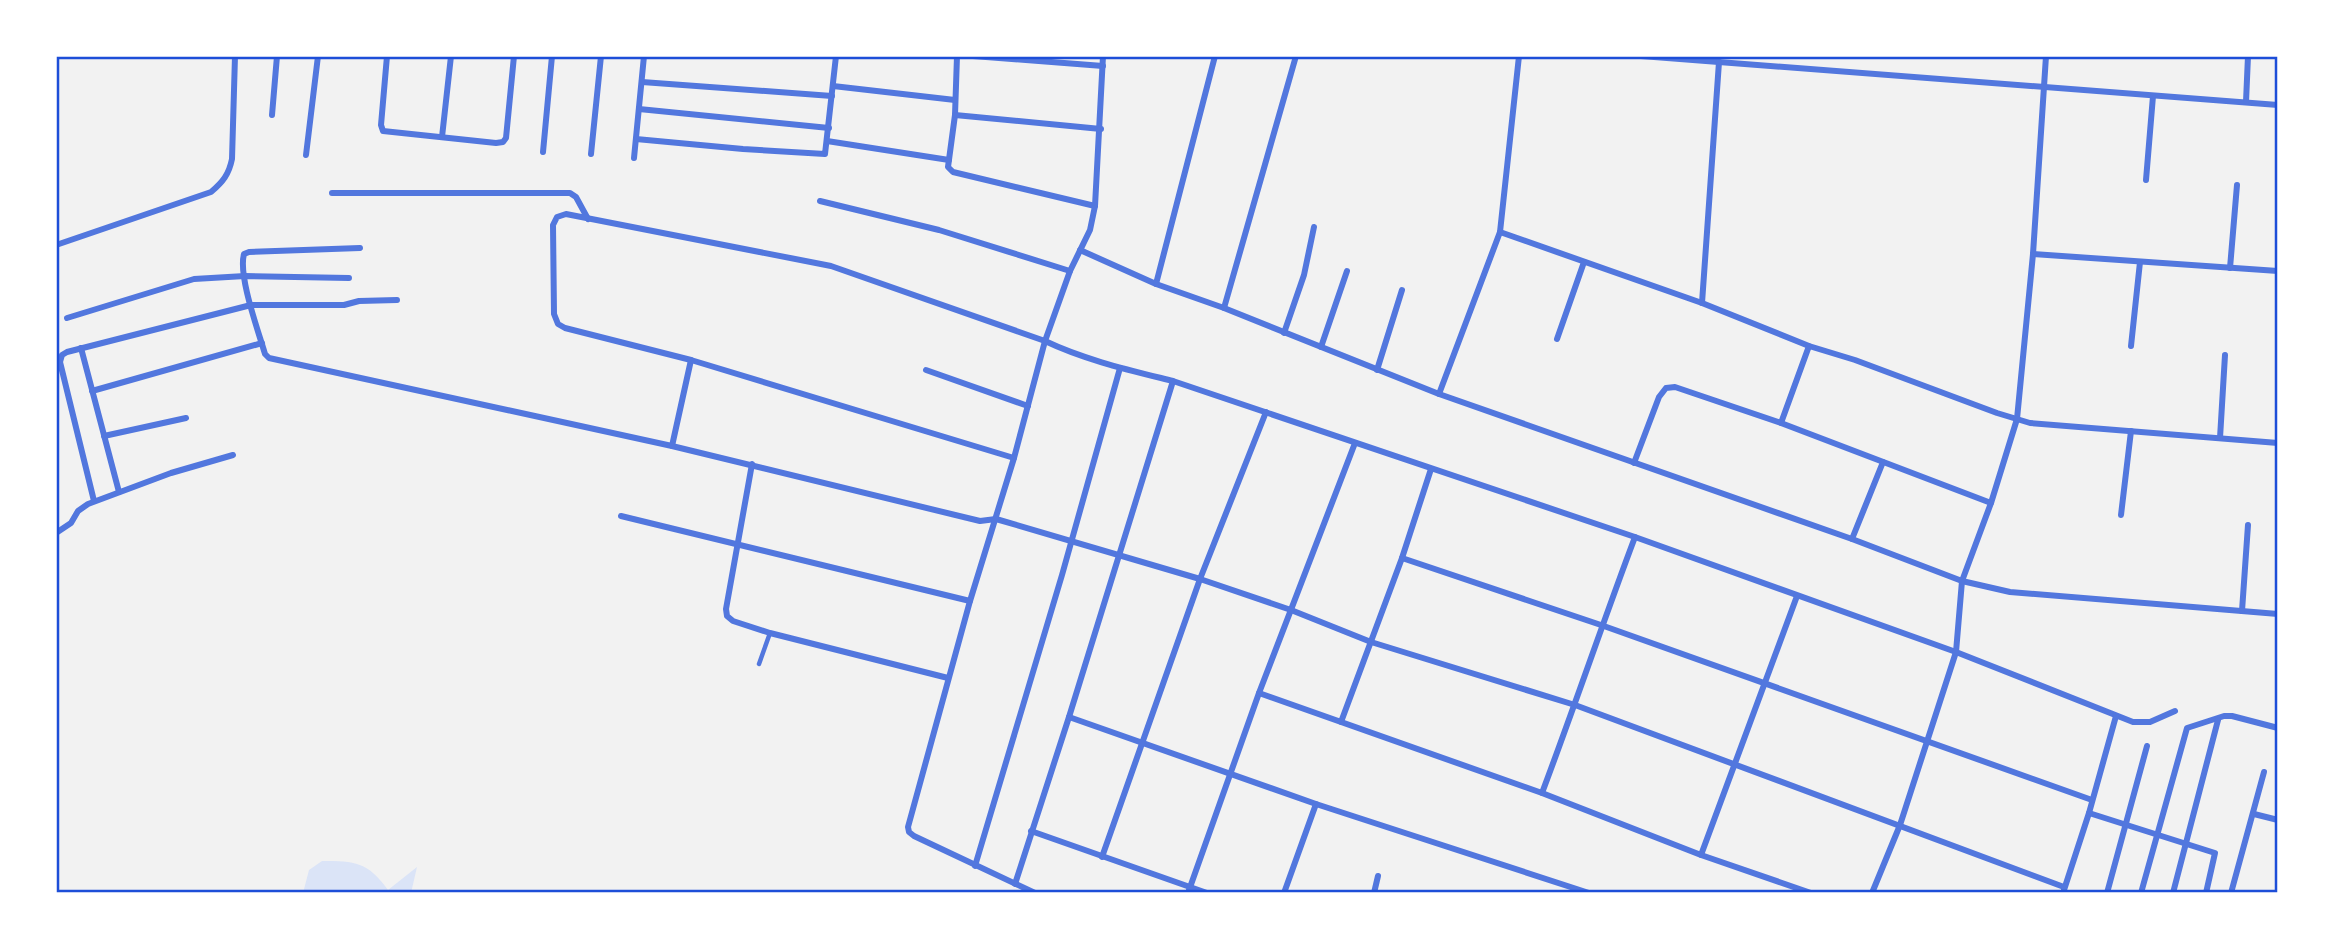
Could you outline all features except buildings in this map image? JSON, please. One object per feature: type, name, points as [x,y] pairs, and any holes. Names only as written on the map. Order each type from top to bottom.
[{"type":"street","points":[[59,244],[211,192],[222,183],[230,171],[232,159],[235,56]]},
{"type":"street","points":[[272,115],[277,56]]},
{"type":"street","points":[[306,155],[318,56]]},
{"type":"street","points":[[387,56],[381,125],[383,131],[503,142],[506,138],[514,56]]},
{"type":"street","points":[[442,137],[451,56]]},
{"type":"street","points":[[542,152],[552,56]]},
{"type":"street","points":[[591,154],[601,56]]},
{"type":"street","points":[[634,158],[644,56]]},
{"type":"street","points":[[636,139],[825,154],[836,56]]},
{"type":"street","points":[[957,56],[955,115],[948,167],[953,172],[1096,206]]},
{"type":"street","points":[[973,56],[1103,66]]},
{"type":"street","points":[[1035,893],[914,836],[908,827],[947,678],[1014,458],[1045,341],[1070,271],[1090,230],[1096,206],[1103,56]]},
{"type":"street","points":[[1156,284],[1215,56]]},
{"type":"street","points":[[1224,308],[1296,56]]},
{"type":"street","points":[[1439,394],[1500,232],[1519,56]]},
{"type":"street","points":[[1641,56],[2278,105]]},
{"type":"street","points":[[1872,893],[1900,825],[1956,652],[1962,581],[1991,503],[2017,419],[2033,254],[2046,56]]},
{"type":"street","points":[[2246,102],[2248,56]]},
{"type":"street","points":[[1702,303],[1719,62]]},
{"type":"street","points":[[642,82],[832,96]]},
{"type":"street","points":[[833,86],[955,100]]},
{"type":"street","points":[[2146,180],[2153,96]]},
{"type":"street","points":[[639,110],[829,128]]},
{"type":"street","points":[[955,115],[1101,129]]},
{"type":"street","points":[[827,141],[949,160]]},
{"type":"street","points":[[2230,268],[2237,185]]},
{"type":"street","points":[[332,193],[569,193],[576,197],[588,219]]},
{"type":"street","points":[[820,201],[939,230],[1070,271]]},
{"type":"street","points":[[1014,458],[691,360],[565,328],[558,324],[554,314],[553,225],[557,217],[566,215],[831,266],[1045,341],[1065,351],[1173,381],[1636,537],[1956,652],[2133,722],[2150,722],[2175,712]]},
{"type":"street","points":[[1284,332],[1304,275],[1314,227]]},
{"type":"street","points":[[1500,232],[1702,303],[1809,346],[2030,423],[2278,443]]},
{"type":"street","points":[[360,248],[244,254],[251,305],[265,354],[275,360],[752,464],[980,521],[996,519],[1070,540],[1200,579],[1291,610],[1371,642],[1575,705],[1733,766],[1900,825],[2063,890],[2089,813],[2116,716]]},
{"type":"street","points":[[1080,250],[1156,284],[1224,308],[1439,394],[1852,539],[1962,581],[2010,592],[2278,614]]},
{"type":"street","points":[[2033,254],[2278,271]]},
{"type":"street","points":[[1556,339],[1584,261]]},
{"type":"street","points":[[2131,346],[2140,262]]},
{"type":"street","points":[[1321,347],[1347,271]]},
{"type":"street","points":[[67,318],[194,279],[245,276],[349,278]]},
{"type":"street","points":[[1377,370],[1402,290]]},
{"type":"street","points":[[94,501],[60,362],[62,355],[251,305],[344,305],[359,300],[397,300]]},
{"type":"street","points":[[92,391],[262,343]]},
{"type":"street","points":[[1781,423],[1809,346]]},
{"type":"street","points":[[81,348],[119,492]]},
{"type":"street","points":[[2220,438],[2225,355]]},
{"type":"street","points":[[672,446],[691,360]]},
{"type":"street","points":[[975,866],[1062,575],[1120,368]]},
{"type":"street","points":[[926,370],[1028,405]]},
{"type":"street","points":[[1015,884],[1173,381]]},
{"type":"street","points":[[1634,463],[1660,397],[1666,388],[1675,387],[1781,423],[1991,503]]},
{"type":"street","points":[[1102,857],[1200,579],[1266,412]]},
{"type":"street","points":[[104,436],[186,418]]},
{"type":"street","points":[[2121,515],[2131,431]]},
{"type":"street","points":[[1189,890],[1259,693],[1354,443]]},
{"type":"street","points":[[56,534],[71,523],[83,507],[94,501],[171,473],[233,455]]},
{"type":"street","points":[[1852,539],[1883,462]]},
{"type":"street","points":[[752,464],[727,616],[733,621],[769,633],[947,678]]},
{"type":"street","points":[[1341,722],[1402,558],[1431,468]]},
{"type":"street","points":[[621,516],[970,601]]},
{"type":"street","points":[[2242,611],[2248,526]]},
{"type":"street","points":[[1542,793],[1601,625],[1636,537]]},
{"type":"street","points":[[1402,558],[1601,625],[2092,800]]},
{"type":"street","points":[[1701,855],[1797,596]]},
{"type":"street","points":[[759,664],[769,633]]},
{"type":"street","points":[[1259,693],[1542,793],[1701,855],[1811,893]]},
{"type":"street","points":[[2141,893],[2187,728],[2232,716],[2278,728]]},
{"type":"street","points":[[1069,717],[1316,804],[1589,893]]},
{"type":"street","points":[[2173,893],[2218,720]]},
{"type":"street","points":[[2107,893],[2147,746]]},
{"type":"street","points":[[2231,893],[2264,772]]},
{"type":"street","points":[[1284,893],[1316,804]]},
{"type":"street","points":[[2089,813],[2215,853],[2206,893]]},
{"type":"street","points":[[2253,814],[2278,820]]},
{"type":"street","points":[[1031,831],[1189,890],[1207,893]]},
{"type":"street","points":[[1374,893],[1378,876]]},
{"type":"shaded area","points":[[322,861],[360,865],[374,874],[388,890],[417,867],[411,893],[303,893],[309,870]]}]
